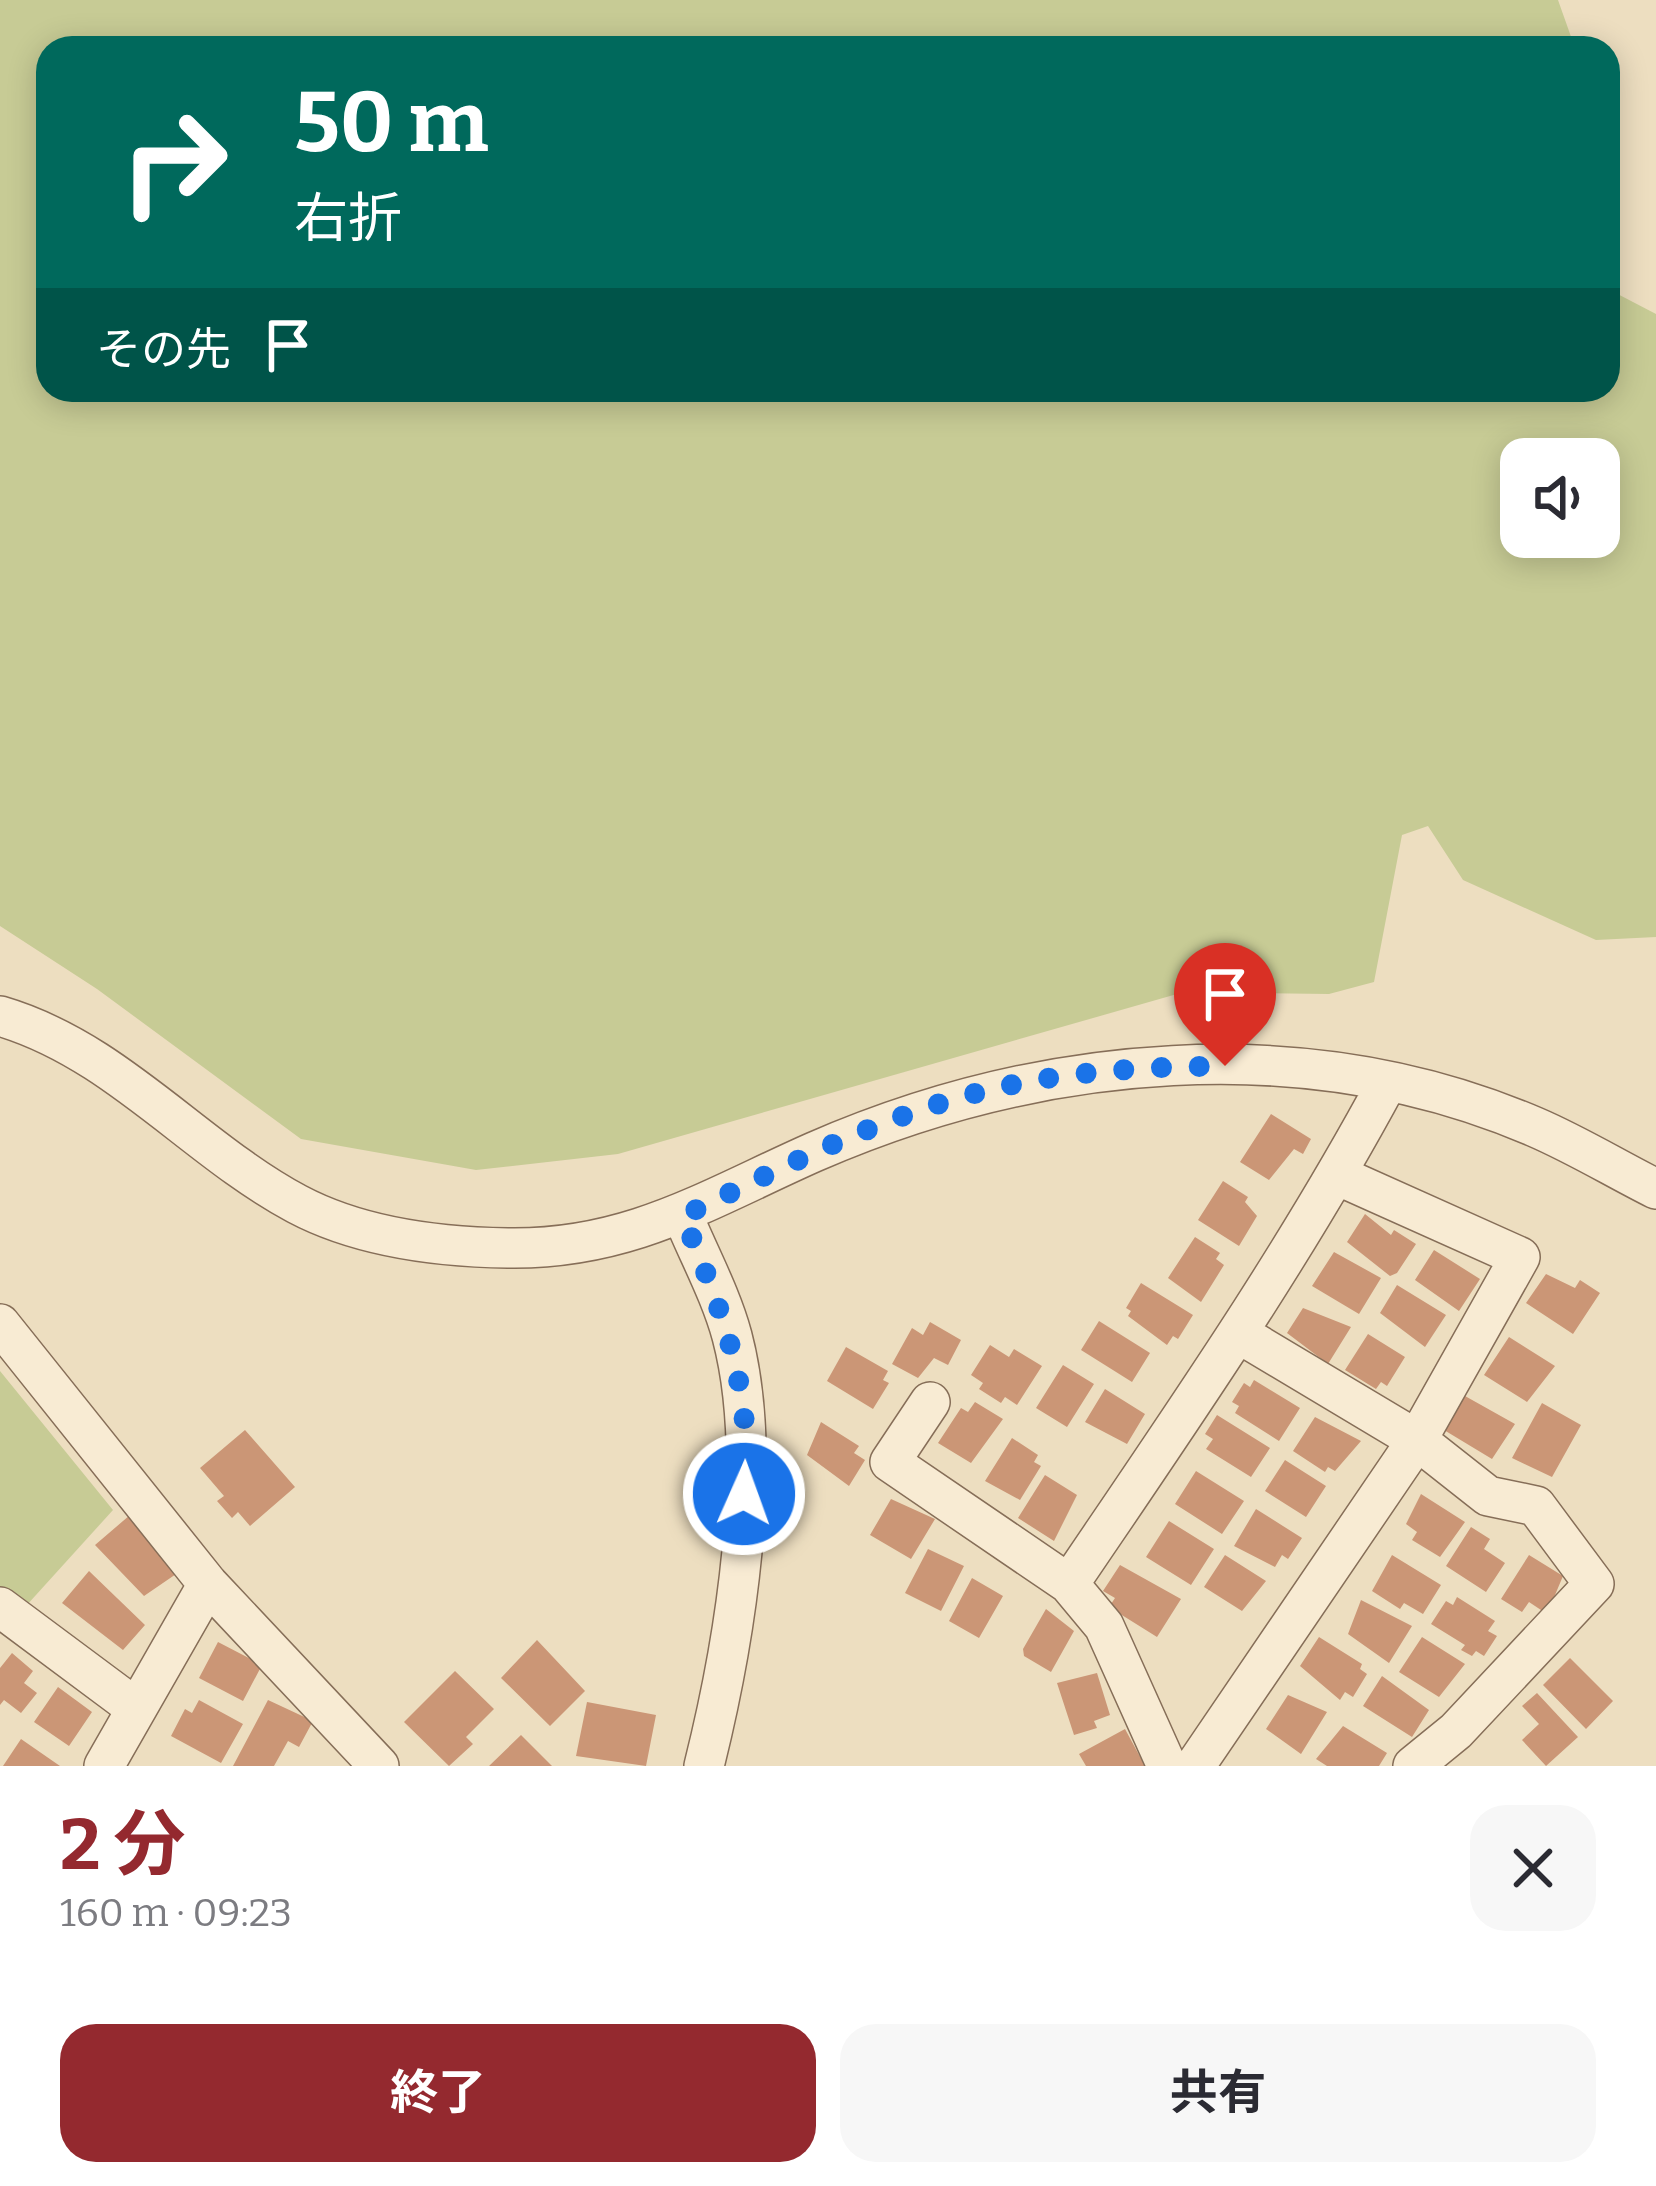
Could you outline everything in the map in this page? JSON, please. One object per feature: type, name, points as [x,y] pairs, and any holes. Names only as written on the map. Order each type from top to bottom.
[{"type":"street","points":[[0,1016],[37,1027],[116,1074],[296,1203],[365,1230],[506,1248],[586,1246],[683,1216],[815,1152],[959,1097],[1042,1078],[1120,1068],[1306,1069],[1387,1083],[1536,1127],[1656,1190]]},
{"type":"street","points":[[1070,1584],[1238,1333],[1337,1175],[1387,1083]]},
{"type":"street","points":[[1196,1766],[1417,1440],[1520,1257],[1337,1175]]},
{"type":"street","points":[[683,1216],[732,1336],[748,1449],[727,1674],[704,1766]]},
{"type":"street","points":[[0,1324],[208,1584],[379,1766]]},
{"type":"street","points":[[1238,1333],[1417,1440],[1488,1496],[1536,1506],[1594,1584],[1456,1731],[1413,1766]]},
{"type":"street","points":[[930,1402],[890,1462],[1070,1584],[1104,1627],[1168,1766]]},
{"type":"street","points":[[104,1766],[133,1706],[208,1584]]},
{"type":"street","points":[[0,1607],[133,1706]]},
{"type":"green space","points":[[0,0],[1558,0],[1571,36],[36,36],[36,402],[1620,402],[1620,295],[1656,314],[1656,937],[1596,940],[1463,880],[1428,826],[1402,835],[1374,982],[1329,994],[1184,992],[618,1154],[476,1170],[301,1139],[97,989],[0,926]]},
{"type":"green space","points":[[0,1371],[113,1510],[26,1606],[0,1587]]},
{"type":"building","points":[[1271,1114],[1311,1139],[1303,1154],[1294,1149],[1269,1180],[1240,1162]]},
{"type":"building","points":[[1223,1181],[1248,1197],[1245,1202],[1257,1216],[1239,1246],[1198,1220]]},
{"type":"building","points":[[1365,1214],[1391,1235],[1394,1230],[1416,1244],[1397,1273],[1390,1276],[1347,1242]]},
{"type":"building","points":[[1195,1237],[1220,1253],[1216,1259],[1224,1265],[1201,1302],[1168,1278]]},
{"type":"building","points":[[1434,1250],[1480,1279],[1459,1311],[1415,1280]]},
{"type":"building","points":[[1334,1252],[1381,1278],[1359,1314],[1312,1286]]},
{"type":"building","points":[[1546,1274],[1575,1288],[1580,1280],[1600,1293],[1573,1334],[1526,1303]]},
{"type":"building","points":[[1141,1283],[1193,1315],[1178,1339],[1173,1336],[1167,1345],[1128,1316],[1131,1311],[1126,1308]]},
{"type":"building","points":[[1397,1285],[1446,1315],[1425,1347],[1380,1313]]},
{"type":"building","points":[[1303,1308],[1351,1327],[1328,1364],[1287,1333]]},
{"type":"building","points":[[1099,1321],[1150,1353],[1132,1382],[1081,1350]]},
{"type":"building","points":[[930,1322],[961,1340],[948,1365],[934,1358],[918,1378],[892,1364],[912,1328],[923,1335]]},
{"type":"building","points":[[1368,1334],[1405,1357],[1387,1386],[1381,1382],[1376,1389],[1345,1370]]},
{"type":"building","points":[[1509,1337],[1555,1366],[1527,1402],[1484,1375]]},
{"type":"building","points":[[990,1345],[1009,1357],[1014,1349],[1042,1366],[1017,1405],[1005,1397],[1001,1403],[979,1389],[983,1383],[971,1375]]},
{"type":"building","points":[[846,1347],[888,1371],[883,1380],[889,1383],[873,1409],[827,1381]]},
{"type":"building","points":[[1063,1365],[1094,1384],[1067,1427],[1036,1408]]},
{"type":"building","points":[[1254,1380],[1300,1408],[1279,1441],[1235,1413],[1239,1406],[1232,1402],[1244,1383],[1250,1387]]},
{"type":"building","points":[[1105,1389],[1145,1414],[1127,1444],[1085,1422]]},
{"type":"building","points":[[1465,1396],[1515,1424],[1492,1459],[1444,1430]]},
{"type":"building","points":[[975,1402],[1003,1419],[971,1463],[938,1443],[961,1408],[968,1412]]},
{"type":"building","points":[[1542,1403],[1581,1425],[1552,1477],[1512,1458]]},
{"type":"building","points":[[1217,1415],[1270,1448],[1251,1477],[1206,1449],[1213,1439],[1205,1434]]},
{"type":"building","points":[[1315,1417],[1361,1441],[1335,1471],[1328,1467],[1325,1472],[1293,1451]]},
{"type":"building","points":[[821,1422],[859,1446],[854,1453],[865,1460],[849,1486],[807,1455]]},
{"type":"building","points":[[245,1430],[295,1487],[250,1526],[238,1512],[232,1518],[217,1501],[224,1496],[200,1468]]},
{"type":"building","points":[[1012,1438],[1038,1455],[1034,1462],[1041,1466],[1020,1500],[985,1481]]},
{"type":"building","points":[[1285,1460],[1326,1486],[1306,1517],[1265,1491]]},
{"type":"building","points":[[1196,1471],[1244,1501],[1222,1534],[1175,1504]]},
{"type":"building","points":[[1045,1475],[1077,1495],[1054,1541],[1018,1518]]},
{"type":"building","points":[[1421,1494],[1465,1522],[1440,1557],[1412,1540],[1417,1532],[1406,1524]]},
{"type":"building","points":[[891,1499],[935,1519],[911,1559],[870,1535]]},
{"type":"building","points":[[1256,1509],[1302,1538],[1288,1559],[1282,1555],[1275,1567],[1234,1546]]},
{"type":"building","points":[[130,1515],[179,1572],[144,1596],[95,1545]]},
{"type":"building","points":[[1169,1521],[1214,1549],[1191,1585],[1146,1557]]},
{"type":"building","points":[[1471,1527],[1490,1539],[1484,1549],[1505,1563],[1486,1592],[1446,1566]]},
{"type":"building","points":[[928,1549],[964,1566],[941,1611],[905,1593]]},
{"type":"building","points":[[1225,1555],[1266,1581],[1242,1611],[1204,1587]]},
{"type":"building","points":[[1392,1555],[1441,1585],[1423,1614],[1404,1603],[1400,1609],[1372,1591]]},
{"type":"building","points":[[1529,1555],[1563,1576],[1547,1614],[1529,1602],[1522,1612],[1501,1599]]},
{"type":"building","points":[[1120,1565],[1181,1599],[1157,1637],[1109,1607],[1115,1598],[1103,1591]]},
{"type":"building","points":[[89,1571],[145,1625],[123,1650],[62,1603]]},
{"type":"building","points":[[972,1578],[1003,1596],[979,1638],[949,1621]]},
{"type":"building","points":[[1457,1597],[1495,1621],[1488,1631],[1497,1636],[1484,1656],[1461,1650],[1465,1645],[1431,1624],[1446,1601],[1453,1605]]},
{"type":"building","points":[[1361,1600],[1412,1626],[1389,1663],[1348,1634]]},
{"type":"building","points":[[1046,1609],[1074,1631],[1051,1672],[1024,1656],[1023,1649]]},
{"type":"building","points":[[1319,1637],[1362,1664],[1360,1669],[1367,1674],[1353,1697],[1345,1692],[1340,1700],[1300,1666]]},
{"type":"building","points":[[1422,1637],[1465,1664],[1439,1697],[1399,1672]]},
{"type":"building","points":[[537,1640],[585,1691],[550,1726],[501,1678]]},
{"type":"building","points":[[218,1642],[262,1665],[243,1701],[199,1678]]},
{"type":"building","points":[[12,1653],[33,1671],[24,1683],[37,1693],[21,1713],[4,1700],[0,1705],[0,1668]]},
{"type":"building","points":[[1570,1658],[1613,1701],[1586,1729],[1543,1685]]},
{"type":"building","points":[[455,1671],[494,1709],[466,1737],[473,1744],[449,1766],[404,1722]]},
{"type":"building","points":[[1097,1673],[1110,1715],[1094,1721],[1097,1728],[1074,1735],[1057,1683]]},
{"type":"building","points":[[1382,1676],[1429,1710],[1412,1737],[1363,1706]]},
{"type":"building","points":[[58,1687],[92,1712],[69,1746],[34,1722]]},
{"type":"building","points":[[1537,1693],[1578,1737],[1546,1766],[1522,1740],[1539,1724],[1522,1706]]},
{"type":"building","points":[[1288,1695],[1327,1712],[1301,1754],[1266,1729]]},
{"type":"building","points":[[199,1700],[243,1724],[221,1763],[171,1736],[185,1709],[192,1713]]},
{"type":"building","points":[[268,1700],[313,1721],[299,1747],[288,1741],[274,1766],[233,1766]]},
{"type":"building","points":[[587,1702],[656,1715],[646,1766],[576,1756]]},
{"type":"building","points":[[1343,1726],[1387,1753],[1379,1766],[1327,1766],[1316,1759]]},
{"type":"building","points":[[1125,1729],[1145,1766],[1086,1766],[1079,1754]]},
{"type":"building","points":[[521,1735],[552,1766],[489,1766]]},
{"type":"building","points":[[21,1739],[60,1766],[3,1766]]},
{"type":"route","points":[[744,1494],[748,1449],[732,1336],[683,1216],[815,1152],[959,1097],[1042,1078],[1120,1068],[1225,1066]]}]
